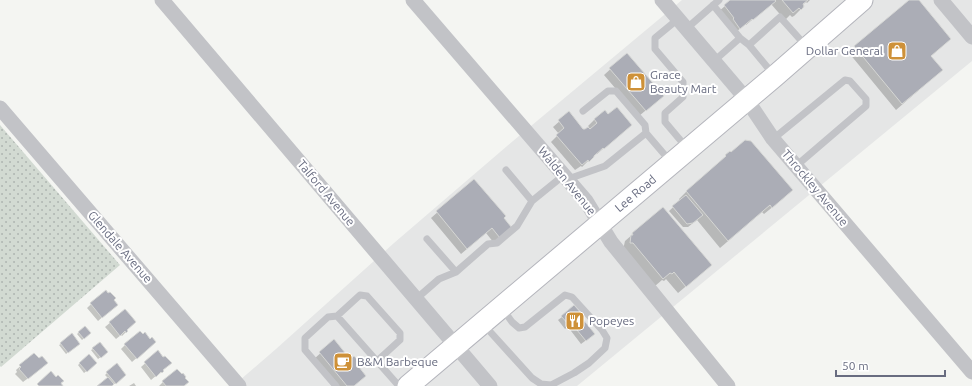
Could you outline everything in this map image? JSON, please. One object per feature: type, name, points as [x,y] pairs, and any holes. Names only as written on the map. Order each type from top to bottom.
[{"type":"main road","name":"Lee Road","points":[[408,386],[747,100],[862,0]]},
{"type":"street","name":"Talford Avenue","points":[[162,0],[490,386]]},
{"type":"street","name":"Walden Avenue","points":[[413,0],[586,200],[611,242],[728,386]]},
{"type":"street","name":"Throckley Avenue","points":[[662,0],[747,100],[773,139],[972,372]]},
{"type":"street","points":[[941,0],[972,37]]},
{"type":"street","name":"Glendale Avenue","points":[[0,108],[239,386]]},
{"type":"lane","points":[[688,149],[666,122],[665,118],[665,113],[683,97],[683,82],[655,48],[655,38],[682,24],[719,0]]},
{"type":"lane","points":[[713,5],[740,38],[749,45],[775,76]]},
{"type":"lane","points":[[749,45],[780,18],[807,48]]},
{"type":"lane","points":[[714,61],[740,38]]},
{"type":"lane","points":[[773,139],[845,80],[850,81],[866,99],[866,106],[796,166]]},
{"type":"lane","points":[[583,112],[608,91],[616,91],[644,125],[646,133],[672,163]]},
{"type":"lane","points":[[416,299],[439,280],[456,272],[488,244],[497,243],[518,226],[532,201],[566,177],[605,166],[646,133]]},
{"type":"lane","points":[[506,170],[532,201]]},
{"type":"lane","points":[[427,240],[456,272]]},
{"type":"lane","points":[[336,386],[305,350],[305,338],[328,317],[337,316],[360,295],[367,296],[400,333],[400,340],[377,361]]},
{"type":"lane","points":[[482,323],[532,378],[541,384],[551,385],[574,373],[589,363],[605,348],[607,338],[602,330],[572,298],[565,295],[525,327],[519,328],[512,322],[501,307]]},
{"type":"lane","points":[[337,316],[399,386]]},
{"type":"shaded area","points":[[682,0],[972,0],[972,61],[577,386],[233,386],[394,243],[513,141]]},
{"type":"shaded area","points":[[0,125],[120,265],[1,367],[0,366]]},
{"type":"building","points":[[730,0],[776,1],[740,29],[724,5]]},
{"type":"building","points":[[782,0],[808,0],[803,4],[804,6],[801,10],[799,8],[793,13]]},
{"type":"building","name":"Dollar General","points":[[909,0],[919,0],[951,39],[931,56],[943,70],[902,104],[854,46]]},
{"type":"building","name":"Grace Beauty Mart","points":[[627,53],[664,96],[646,111],[609,68]]},
{"type":"building","points":[[617,107],[632,125],[604,149],[603,148],[589,162],[588,160],[582,165],[556,135],[564,128],[558,120],[569,111],[583,129],[588,127],[590,129],[597,123],[594,119],[605,110],[608,114]]},
{"type":"building","points":[[745,140],[751,141],[793,190],[772,208],[770,205],[728,241],[686,191],[726,156],[725,155]]},
{"type":"building","points":[[474,179],[506,216],[504,218],[512,228],[500,238],[492,228],[467,249],[436,211]]},
{"type":"building","points":[[686,195],[703,215],[693,223],[687,224],[672,206]]},
{"type":"building","points":[[663,207],[712,265],[686,287],[674,272],[672,274],[670,273],[663,279],[633,243],[630,243],[631,235],[633,235],[632,233]]},
{"type":"building","points":[[106,290],[116,298],[114,300],[118,305],[102,318],[90,303]]},
{"type":"building","name":"Popeyes","points":[[574,305],[583,315],[582,318],[595,334],[586,341],[572,324],[570,326],[561,316]]},
{"type":"building","points":[[125,309],[136,322],[127,330],[128,331],[126,333],[125,331],[120,336],[109,322]]},
{"type":"building","points":[[85,326],[91,333],[84,339],[78,332]]},
{"type":"building","points":[[140,331],[143,334],[145,332],[150,339],[152,337],[156,342],[137,359],[124,344]]},
{"type":"building","points":[[72,333],[80,344],[68,353],[60,343]]},
{"type":"building","name":"B&M Barbeque","points":[[334,339],[350,359],[354,356],[362,365],[359,367],[366,376],[354,386],[347,386],[319,352]]},
{"type":"building","points":[[100,342],[108,352],[101,358],[92,348]]},
{"type":"building","points":[[158,350],[163,357],[165,356],[172,363],[156,377],[144,362]]},
{"type":"building","points":[[34,353],[39,358],[42,356],[48,363],[28,379],[19,369],[21,367],[19,365]]},
{"type":"building","points":[[89,354],[97,363],[87,372],[79,363]]},
{"type":"building","points":[[117,363],[126,375],[116,384],[106,372]]},
{"type":"building","points":[[177,369],[182,374],[183,373],[189,382],[184,386],[166,386],[162,381]]},
{"type":"building","points":[[51,371],[56,377],[58,375],[64,381],[61,383],[63,386],[39,386],[37,384]]},
{"type":"building","points":[[108,377],[114,384],[112,386],[97,386]]},
{"type":"place","name":"Dollar General","points":[[897,51]]},
{"type":"place","name":"Grace Beauty Mart","points":[[636,82]]},
{"type":"place","name":"Popeyes","points":[[575,321]]},
{"type":"place","name":"B&M Barbeque","points":[[343,362]]}]
